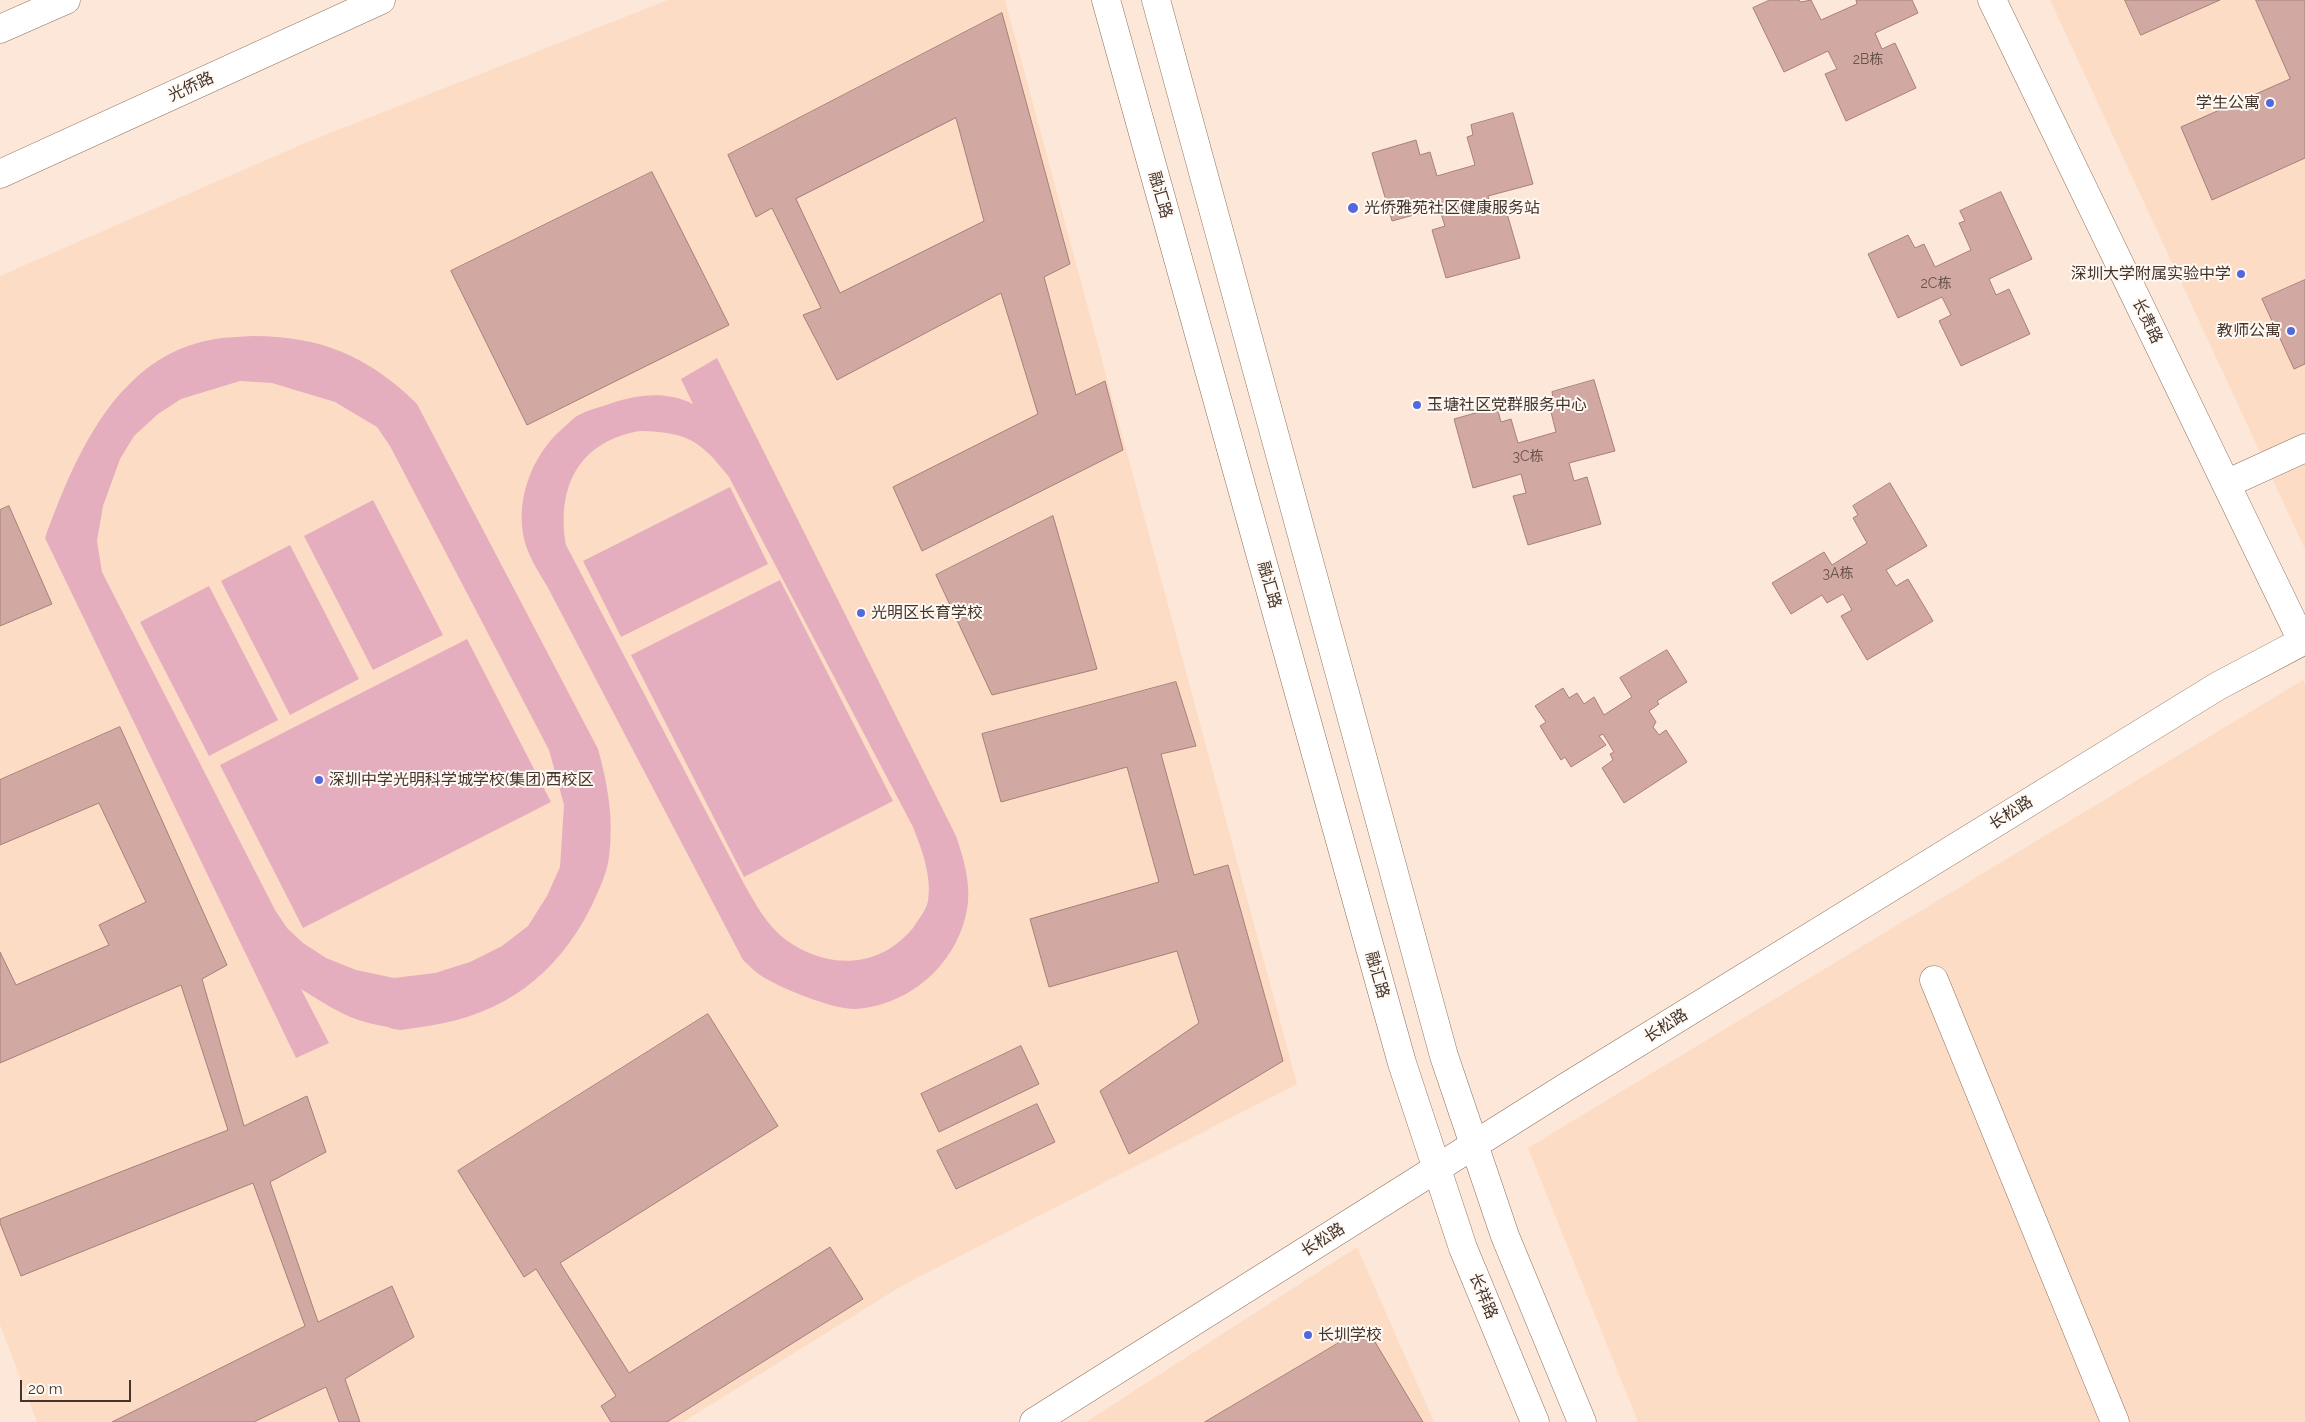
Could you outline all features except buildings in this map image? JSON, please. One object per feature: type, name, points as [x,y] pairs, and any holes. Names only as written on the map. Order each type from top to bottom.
[{"type":"street","points":[[0,29],[66,0]]},
{"type":"street","name":"光侨路","points":[[0,174],[381,0]]},
{"type":"street","name":"融汇路","points":[[1106,0],[1399,1054],[1437,1168]]},
{"type":"street","points":[[1156,0],[1444,1056],[1505,1236],[1582,1422]]},
{"type":"street","name":"长贵路","points":[[1992,0],[2304,641]]},
{"type":"street","points":[[2226,484],[2305,448]]},
{"type":"street","name":"长松路","points":[[1034,1422],[1437,1168],[2218,686],[2304,641]]},
{"type":"street","points":[[1934,980],[2115,1422]]},
{"type":"street","name":"长祥路","points":[[1437,1168],[1463,1248],[1535,1422]]},
{"type":"shaded area","points":[[668,0],[1005,0],[1297,1084],[903,1285],[683,1422],[37,1422],[0,1325],[0,276],[305,143]]},
{"type":"shaded area","name":"深圳大学附属实验中学","points":[[2050,0],[2305,0],[2305,549]]},
{"type":"shaded area","points":[[253,336],[300,340],[342,352],[362,361],[381,373],[417,404],[598,749],[605,776],[611,830],[608,863],[602,883],[591,907],[562,953],[525,988],[504,1001],[455,1021],[401,1030],[349,1016],[301,989],[329,1043],[296,1058],[45,538],[70,475],[86,443],[104,414],[126,387],[151,365],[181,349],[215,339]],"holes":[[[240,381],[272,383],[335,402],[377,427],[390,446],[549,750],[564,805],[560,867],[547,896],[528,926],[502,946],[470,962],[435,973],[394,978],[356,970],[326,958],[303,943],[287,928],[275,910],[102,572],[97,541],[103,506],[120,459],[134,436],[158,414],[181,399]]]},
{"type":"shaded area","points":[[717,358],[956,836],[967,877],[968,902],[964,923],[956,942],[945,960],[915,988],[897,999],[877,1006],[856,1009],[821,1002],[793,992],[769,980],[743,960],[526,546],[522,514],[527,482],[541,453],[551,440],[577,416],[622,400],[653,395],[673,397],[693,404],[681,379]],"holes":[[[640,431],[681,436],[700,446],[719,464],[729,477],[913,827],[923,854],[929,882],[927,905],[913,928],[900,942],[869,958],[853,961],[819,957],[802,950],[786,940],[767,921],[743,882],[566,545],[565,504],[569,486],[576,470],[587,456],[601,445],[619,436]]]},
{"type":"shaded area","points":[[730,487],[768,564],[621,637],[583,561]]},
{"type":"shaded area","points":[[373,500],[443,635],[373,670],[304,536]]},
{"type":"shaded area","points":[[290,545],[359,679],[290,715],[221,581]]},
{"type":"shaded area","points":[[780,580],[893,801],[744,877],[631,655]]},
{"type":"shaded area","points":[[209,586],[278,720],[209,756],[140,622]]},
{"type":"shaded area","points":[[467,639],[551,802],[303,928],[220,765]]},
{"type":"shaded area","points":[[2303,680],[2305,684],[2305,1422],[1638,1422],[1528,1148]]},
{"type":"shaded area","name":"长圳学校","points":[[1357,1247],[1434,1422],[1086,1422]]},
{"type":"place","name":"学生公寓","points":[[2270,103]]},
{"type":"place","name":"光侨雅苑社区健康服务站","points":[[1353,208]]},
{"type":"place","name":"深圳大学附属实验中学","points":[[2241,274]]},
{"type":"place","name":"教师公寓","points":[[2291,331]]},
{"type":"place","name":"玉塘社区党群服务中心","points":[[1417,405]]},
{"type":"place","name":"光明区长育学校","points":[[861,613]]},
{"type":"place","name":"深圳中学光明科学城学校(集团)西校区","points":[[319,780]]},
{"type":"place","name":"长圳学校","points":[[1308,1335]]}]
